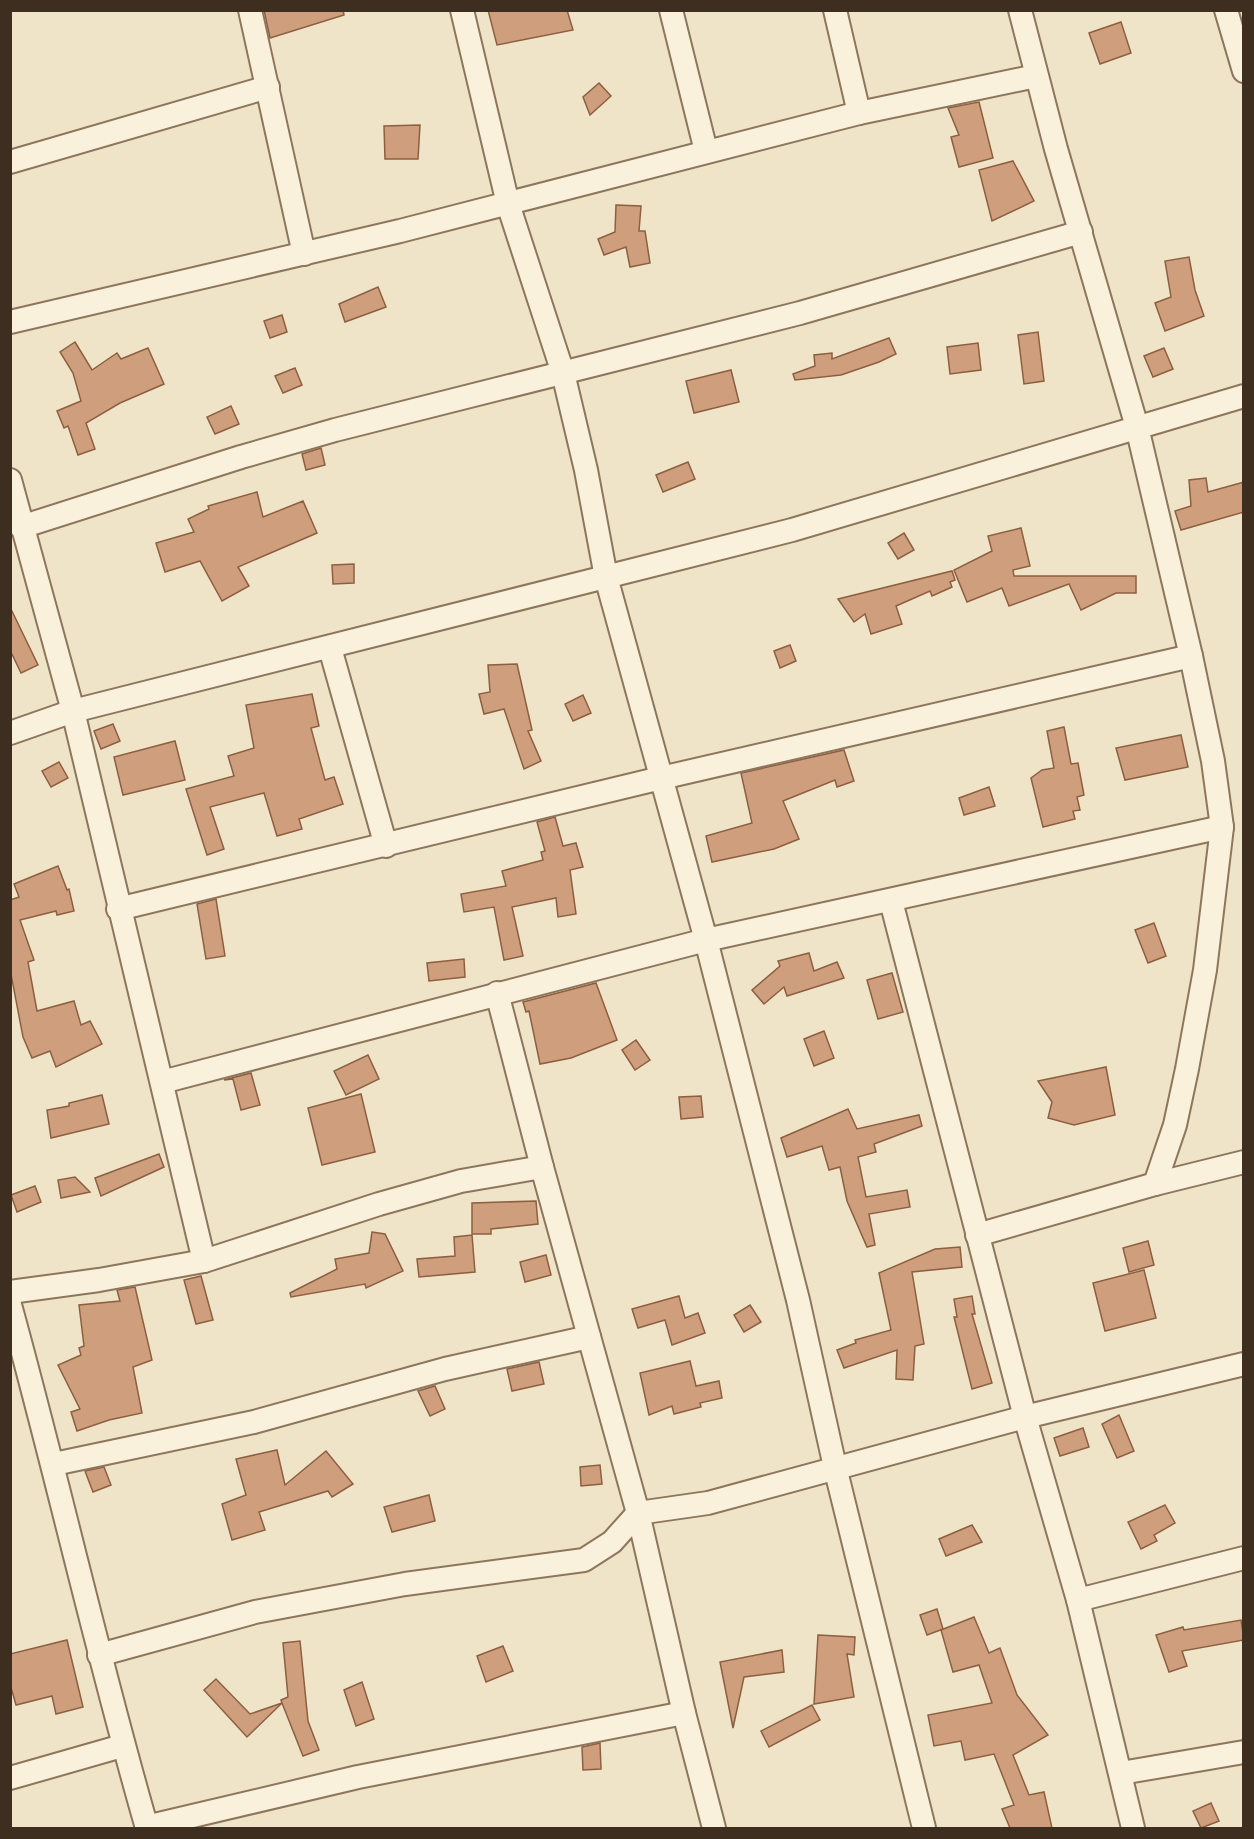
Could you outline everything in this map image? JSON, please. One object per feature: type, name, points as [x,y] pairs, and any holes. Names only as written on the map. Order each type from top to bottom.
[{"type":"street","points":[[250,10],[304,254]]},
{"type":"street","points":[[462,10],[508,204],[563,373],[586,470],[606,577],[706,940],[798,1300],[835,1467],[924,1828]]},
{"type":"street","points":[[671,10],[706,151]]},
{"type":"street","points":[[835,10],[859,114]]},
{"type":"street","points":[[1020,10],[1036,76],[1137,427],[1191,656],[1213,761],[1222,827],[1205,970],[1187,1069],[1175,1125],[1155,1184]]},
{"type":"street","points":[[1226,10],[1244,71]]},
{"type":"street","points":[[10,322],[304,254],[859,114],[1036,76]]},
{"type":"street","points":[[10,162],[268,87]]},
{"type":"street","points":[[21,527],[241,457],[800,313],[1081,232]]},
{"type":"street","points":[[10,733],[73,711],[792,530],[1244,396]]},
{"type":"street","points":[[10,480],[73,711],[118,909],[204,1261]]},
{"type":"street","points":[[330,648],[386,846]]},
{"type":"street","points":[[118,909],[661,778],[1191,656]]},
{"type":"street","points":[[162,1082],[706,940],[1222,827]]},
{"type":"street","points":[[891,901],[1025,1417],[1078,1600],[1133,1828]]},
{"type":"street","points":[[497,993],[542,1167],[638,1513],[684,1713],[714,1828]]},
{"type":"street","points":[[977,1235],[1155,1184],[1244,1162]]},
{"type":"street","points":[[10,1292],[99,1280],[204,1261],[379,1204],[451,1184],[542,1167]]},
{"type":"street","points":[[10,1305],[54,1464],[122,1746],[146,1828],[358,1777],[684,1713]]},
{"type":"street","points":[[54,1464],[254,1422],[445,1369],[589,1336]]},
{"type":"street","points":[[99,1655],[255,1612],[405,1584],[584,1560],[612,1542],[638,1513],[708,1503],[1025,1417],[1244,1364]]},
{"type":"street","points":[[1078,1600],[1244,1558]]},
{"type":"street","points":[[10,1778],[122,1746]]},
{"type":"street","points":[[1120,1773],[1244,1752]]},
{"type":"building","points":[[264,10],[343,10],[344,15],[270,38]]},
{"type":"building","points":[[488,10],[567,10],[573,30],[497,45]]},
{"type":"building","points":[[1121,22],[1131,53],[1100,64],[1089,33]]},
{"type":"building","points":[[599,83],[611,96],[590,115],[583,97]]},
{"type":"building","points":[[979,102],[993,158],[959,167],[951,137],[959,135],[948,108]]},
{"type":"building","points":[[420,125],[418,159],[385,159],[384,126]]},
{"type":"building","points":[[1013,161],[1034,201],[992,221],[979,170]]},
{"type":"building","points":[[616,205],[641,206],[639,231],[645,231],[650,263],[630,267],[626,247],[604,255],[598,239],[615,232]]},
{"type":"building","points":[[1189,257],[1195,290],[1204,316],[1165,331],[1155,303],[1171,297],[1165,261]]},
{"type":"building","points":[[378,287],[386,307],[345,322],[339,304]]},
{"type":"building","points":[[282,315],[287,332],[270,338],[264,321]]},
{"type":"building","points":[[1038,332],[1044,381],[1024,384],[1018,335]]},
{"type":"building","points":[[889,338],[896,354],[879,362],[841,375],[795,380],[793,374],[815,366],[814,355],[832,353],[832,359]]},
{"type":"building","points":[[75,342],[92,370],[117,353],[121,359],[148,348],[164,384],[120,403],[86,423],[95,449],[78,455],[68,426],[64,428],[57,411],[81,401],[73,373],[60,352]]},
{"type":"building","points":[[978,343],[981,370],[950,374],[947,347]]},
{"type":"building","points":[[1164,348],[1173,369],[1153,377],[1144,356]]},
{"type":"building","points":[[295,368],[302,385],[283,393],[275,376]]},
{"type":"building","points":[[731,370],[739,402],[694,413],[686,381]]},
{"type":"building","points":[[231,406],[239,424],[215,434],[207,417]]},
{"type":"building","points":[[321,448],[325,465],[306,470],[302,454]]},
{"type":"building","points":[[688,462],[695,479],[663,492],[656,475]]},
{"type":"building","points":[[1206,478],[1208,492],[1244,482],[1244,512],[1181,530],[1175,511],[1191,506],[1189,480]]},
{"type":"building","points":[[257,492],[263,517],[303,501],[317,533],[238,567],[249,586],[222,601],[200,561],[165,572],[156,543],[194,532],[188,519],[209,509],[208,506]]},
{"type":"building","points":[[1021,528],[1030,566],[1013,570],[1014,576],[1136,576],[1136,593],[1116,593],[1081,610],[1069,584],[1009,606],[1002,588],[967,602],[954,570],[992,551],[988,536]]},
{"type":"building","points":[[904,533],[914,550],[898,559],[888,543]]},
{"type":"building","points":[[354,564],[354,583],[333,584],[332,565]]},
{"type":"building","points":[[952,571],[955,580],[950,582],[952,587],[932,596],[930,591],[896,606],[902,624],[871,634],[865,614],[854,622],[838,599]]},
{"type":"building","points":[[10,607],[38,665],[21,673],[10,650]]},
{"type":"building","points":[[790,645],[796,661],[780,668],[774,651]]},
{"type":"building","points":[[517,664],[532,730],[528,731],[541,761],[524,769],[504,709],[484,714],[479,694],[490,692],[488,665]]},
{"type":"building","points":[[312,694],[319,726],[311,728],[325,780],[334,777],[343,804],[299,819],[302,829],[277,836],[264,793],[210,807],[224,849],[207,855],[186,789],[234,776],[228,756],[254,748],[246,705]]},
{"type":"building","points":[[583,695],[591,713],[573,721],[565,704]]},
{"type":"building","points":[[113,724],[120,741],[101,749],[94,731]]},
{"type":"building","points":[[1064,727],[1071,764],[1078,763],[1084,795],[1077,797],[1080,810],[1073,811],[1075,819],[1043,827],[1031,778],[1042,770],[1054,768],[1047,731]]},
{"type":"building","points":[[1181,735],[1188,767],[1125,780],[1116,748]]},
{"type":"building","points":[[175,741],[185,780],[123,795],[114,757]]},
{"type":"building","points":[[844,750],[854,781],[837,787],[835,780],[783,801],[799,839],[774,849],[712,862],[706,836],[752,823],[741,773]]},
{"type":"building","points":[[59,762],[68,778],[51,787],[42,771]]},
{"type":"building","points":[[989,787],[995,806],[964,815],[959,798]]},
{"type":"building","points":[[555,817],[563,846],[576,843],[583,867],[570,870],[576,914],[558,917],[556,898],[512,907],[523,956],[504,960],[494,907],[464,912],[461,894],[506,886],[502,871],[543,860],[541,852],[545,851],[537,822]]},
{"type":"building","points":[[58,866],[67,890],[69,889],[74,911],[57,915],[56,911],[20,920],[34,960],[28,962],[37,1011],[74,1001],[81,1025],[90,1021],[102,1044],[56,1067],[50,1051],[32,1058],[23,1037],[10,969],[10,900],[19,897],[14,884]]},
{"type":"building","points":[[216,899],[225,956],[206,959],[197,904]]},
{"type":"building","points":[[1154,923],[1166,956],[1148,963],[1135,930]]},
{"type":"building","points":[[809,953],[814,971],[837,962],[844,978],[787,996],[784,987],[764,1004],[752,990],[780,966],[778,961]]},
{"type":"building","points":[[464,959],[465,977],[429,981],[427,963]]},
{"type":"building","points":[[892,973],[903,1012],[878,1019],[867,980]]},
{"type":"building","points":[[596,983],[617,1040],[571,1058],[540,1064],[529,1011],[526,1012],[523,1002]]},
{"type":"building","points":[[824,1031],[834,1058],[814,1066],[804,1039]]},
{"type":"building","points":[[636,1040],[650,1060],[635,1070],[622,1050]]},
{"type":"building","points":[[368,1055],[379,1079],[346,1095],[334,1071]]},
{"type":"building","points":[[1106,1067],[1115,1115],[1074,1125],[1048,1118],[1052,1102],[1038,1081]]},
{"type":"building","points":[[251,1073],[260,1105],[241,1110],[233,1079],[224,1080]]},
{"type":"building","points":[[361,1094],[375,1152],[322,1165],[308,1108]]},
{"type":"building","points":[[102,1095],[109,1124],[51,1138],[47,1110],[69,1106],[69,1103]]},
{"type":"building","points":[[701,1096],[703,1117],[681,1119],[679,1097]]},
{"type":"building","points":[[848,1109],[857,1129],[919,1115],[922,1126],[874,1144],[876,1152],[858,1157],[866,1197],[907,1190],[910,1207],[869,1214],[875,1245],[867,1247],[847,1201],[840,1167],[829,1170],[822,1146],[787,1157],[781,1138]]},
{"type":"building","points":[[159,1154],[164,1167],[101,1196],[95,1178]]},
{"type":"building","points":[[75,1177],[90,1192],[61,1198],[58,1180]]},
{"type":"building","points":[[35,1186],[41,1202],[17,1212],[11,1195]]},
{"type":"building","points":[[536,1201],[538,1224],[491,1229],[491,1234],[472,1234],[472,1203]]},
{"type":"building","points":[[372,1232],[385,1234],[403,1271],[366,1288],[365,1284],[291,1297],[290,1293],[337,1269],[335,1259],[369,1253]]},
{"type":"building","points":[[472,1235],[475,1272],[419,1277],[417,1259],[455,1256],[454,1237]]},
{"type":"building","points":[[1148,1241],[1154,1265],[1129,1272],[1123,1248]]},
{"type":"building","points":[[960,1247],[962,1267],[912,1272],[924,1344],[915,1346],[913,1380],[896,1379],[897,1350],[844,1368],[837,1350],[856,1343],[855,1340],[891,1330],[879,1273],[935,1249]]},
{"type":"building","points":[[546,1255],[551,1275],[525,1282],[520,1262]]},
{"type":"building","points":[[1144,1270],[1156,1318],[1105,1331],[1093,1283]]},
{"type":"building","points":[[201,1276],[213,1320],[196,1324],[184,1280]]},
{"type":"building","points":[[135,1287],[152,1360],[133,1367],[142,1413],[109,1420],[77,1431],[71,1412],[80,1409],[58,1365],[81,1355],[79,1348],[84,1346],[79,1305],[120,1301],[117,1290]]},
{"type":"building","points":[[679,1296],[685,1318],[698,1313],[705,1333],[672,1345],[665,1320],[638,1328],[632,1309]]},
{"type":"building","points":[[972,1296],[975,1314],[972,1314],[992,1383],[972,1389],[954,1317],[957,1317],[954,1299]]},
{"type":"building","points":[[750,1305],[761,1322],[744,1332],[734,1315]]},
{"type":"building","points":[[690,1361],[696,1386],[719,1381],[722,1398],[700,1403],[701,1407],[674,1414],[672,1406],[649,1415],[640,1373]]},
{"type":"building","points":[[539,1362],[544,1384],[512,1391],[507,1369]]},
{"type":"building","points":[[435,1386],[445,1409],[430,1416],[418,1391]]},
{"type":"building","points":[[1119,1415],[1134,1451],[1117,1458],[1102,1424]]},
{"type":"building","points":[[1083,1428],[1089,1447],[1060,1456],[1054,1438]]},
{"type":"building","points":[[277,1450],[285,1485],[326,1451],[353,1484],[332,1497],[328,1491],[259,1512],[265,1530],[232,1540],[222,1504],[246,1495],[236,1459]]},
{"type":"building","points":[[600,1465],[602,1484],[581,1486],[580,1467]]},
{"type":"building","points":[[104,1467],[111,1485],[93,1492],[85,1471]]},
{"type":"building","points":[[429,1495],[435,1521],[392,1532],[384,1507]]},
{"type":"building","points":[[1165,1505],[1175,1523],[1154,1535],[1157,1541],[1141,1549],[1128,1522]]},
{"type":"building","points":[[972,1525],[982,1542],[946,1556],[939,1539]]},
{"type":"building","points":[[937,1609],[943,1629],[927,1635],[920,1615]]},
{"type":"building","points":[[974,1617],[989,1653],[1000,1648],[1017,1695],[1048,1735],[1013,1755],[1029,1795],[1044,1792],[1052,1828],[1010,1828],[1002,1809],[1014,1805],[994,1754],[965,1760],[961,1741],[934,1746],[928,1715],[992,1703],[979,1665],[953,1672],[941,1630]]},
{"type":"building","points":[[1241,1620],[1244,1640],[1182,1651],[1187,1666],[1169,1672],[1156,1635],[1183,1627],[1184,1630]]},
{"type":"building","points":[[818,1635],[855,1637],[854,1655],[847,1654],[854,1697],[814,1704]]},
{"type":"building","points":[[67,1640],[83,1707],[56,1714],[52,1696],[16,1705],[10,1684],[10,1654]]},
{"type":"building","points":[[300,1641],[308,1721],[319,1750],[303,1756],[281,1700],[288,1697],[283,1643]]},
{"type":"building","points":[[503,1646],[513,1671],[486,1682],[477,1656]]},
{"type":"building","points":[[782,1650],[784,1672],[744,1677],[733,1728],[720,1662]]},
{"type":"building","points":[[216,1679],[250,1714],[282,1703],[247,1737],[204,1690]]},
{"type":"building","points":[[362,1682],[374,1719],[356,1726],[344,1690]]},
{"type":"building","points":[[812,1705],[820,1720],[769,1747],[761,1731]]},
{"type":"building","points":[[600,1743],[601,1769],[583,1770],[582,1747]]},
{"type":"building","points":[[1211,1803],[1219,1821],[1201,1828],[1193,1811]]}]
